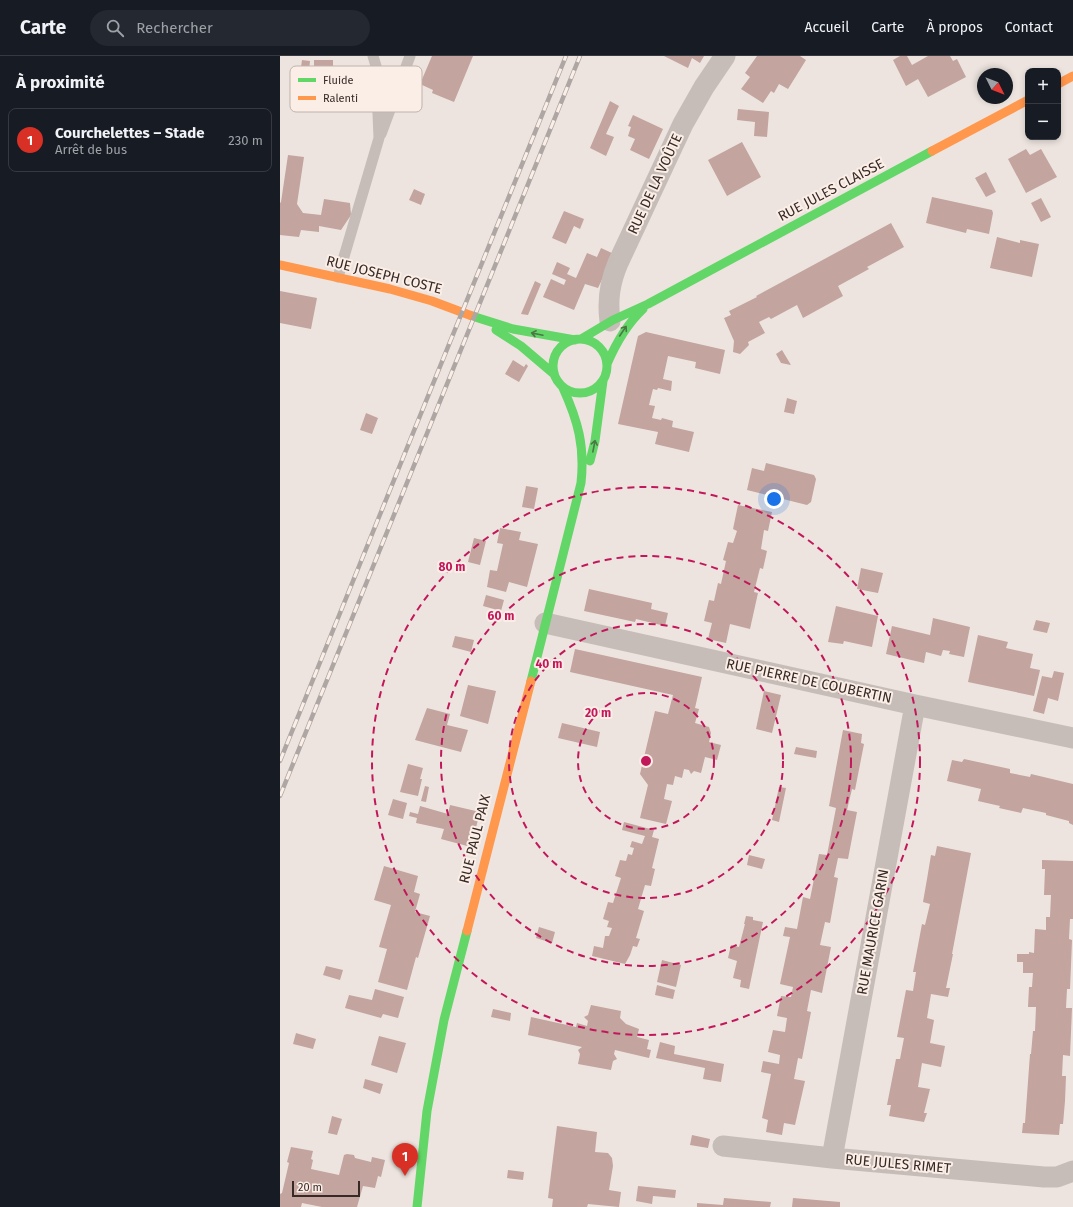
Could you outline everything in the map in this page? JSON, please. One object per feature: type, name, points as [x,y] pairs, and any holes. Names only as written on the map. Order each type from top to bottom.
[{"type":"street","name":"RUE DE LA VOÛTE","points":[[610,321],[608,293],[611,280],[618,263],[683,124],[725,56]]},
{"type":"street","points":[[1061,82],[1073,76]]},
{"type":"street","name":"RUE JULES CLAISSE","points":[[578,340],[610,321],[648,304],[1025,102]]},
{"type":"street","name":"RUE JOSEPH COSTE","points":[[280,266],[366,283],[426,299],[479,319],[538,335],[578,340]]},
{"type":"street","name":"RUE JULES CLAISSE","points":[[607,364],[619,338],[626,327],[648,304]]},
{"type":"street","name":"RUE JOSEPH COSTE","points":[[479,319],[521,346],[554,374]]},
{"type":"street","points":[[578,340],[592,342],[601,349],[607,364],[607,370],[603,380],[595,389],[585,393],[574,393],[563,388],[556,379],[553,363],[557,352],[565,344],[578,340]]},
{"type":"street","name":"RUE PAUL PAIX","points":[[581,483],[592,454],[603,380]]},
{"type":"street","name":"RUE PAUL PAIX","points":[[417,1207],[427,1111],[444,1020],[581,483],[584,465],[578,422],[563,388]]},
{"type":"street","name":"RUE PIERRE DE COUBERTIN","points":[[545,623],[915,705],[1073,738]]},
{"type":"street","name":"RUE MAURICE GARIN","points":[[832,1158],[915,705]]},
{"type":"street","name":"RUE JULES RIMET","points":[[723,1146],[832,1158],[1044,1177],[1057,1177],[1073,1171]]},
{"type":"lane","points":[[373,56],[376,66]]},
{"type":"lane","points":[[406,66],[410,56]]},
{"type":"lane","points":[[378,112],[379,138]]},
{"type":"lane","points":[[338,277],[379,138],[389,112]]},
{"type":"building","points":[[432,56],[473,56],[454,102],[432,93],[433,90],[422,85],[422,79]]},
{"type":"building","points":[[664,56],[704,56],[700,63],[692,58],[688,68]]},
{"type":"building","points":[[757,56],[800,56],[806,60],[788,89],[779,84],[774,93],[771,91],[763,103],[741,89],[750,77],[745,73]]},
{"type":"building","points":[[900,56],[907,56],[912,65],[928,56],[950,56],[953,61],[957,59],[966,77],[928,97],[918,79],[906,86],[893,60]]},
{"type":"building","points":[[302,60],[310,61],[310,66],[301,66]]},
{"type":"building","points":[[314,60],[333,60],[333,66],[314,66]]},
{"type":"building","points":[[610,101],[619,106],[606,134],[614,137],[606,156],[590,148]]},
{"type":"building","points":[[738,109],[769,112],[767,137],[754,136],[755,122],[737,120]]},
{"type":"building","points":[[633,115],[663,129],[649,159],[630,150],[635,139],[628,136],[631,127],[628,126]]},
{"type":"building","points":[[742,142],[761,177],[727,196],[708,160]]},
{"type":"building","points":[[1026,149],[1030,155],[1041,149],[1057,177],[1026,193],[1008,159]]},
{"type":"building","points":[[288,155],[304,157],[297,204],[303,213],[321,215],[324,199],[350,203],[351,215],[341,230],[319,226],[319,232],[301,230],[299,237],[280,235],[280,203]]},
{"type":"building","points":[[986,172],[996,192],[986,197],[975,178]]},
{"type":"building","points":[[414,189],[425,194],[421,205],[409,200]]},
{"type":"building","points":[[932,197],[992,210],[993,213],[989,234],[967,229],[966,233],[926,223]]},
{"type":"building","points":[[1041,198],[1051,217],[1041,222],[1031,203]]},
{"type":"building","points":[[564,211],[584,219],[580,229],[574,226],[566,244],[552,238]]},
{"type":"building","points":[[891,223],[904,247],[867,267],[869,269],[838,286],[843,296],[803,318],[797,305],[771,319],[769,317],[759,322],[765,333],[748,342],[749,345],[740,354],[733,352],[734,341],[724,318],[731,315],[729,311]]},
{"type":"building","points":[[997,237],[1020,243],[1020,240],[1039,244],[1032,277],[990,268]]},
{"type":"building","points":[[601,248],[614,254],[598,288],[585,284],[574,310],[543,297],[551,279],[564,285],[566,280],[552,274],[557,262],[570,268],[567,274],[576,278],[587,253],[597,257]]},
{"type":"building","points":[[535,281],[541,284],[528,315],[521,314]]},
{"type":"building","points":[[280,291],[317,298],[311,329],[280,323]]},
{"type":"building","points":[[646,332],[725,350],[720,374],[695,368],[696,362],[668,356],[663,379],[672,381],[671,391],[658,388],[657,390],[653,389],[649,405],[655,406],[652,418],[661,420],[662,418],[673,421],[672,427],[694,432],[689,452],[655,444],[658,432],[618,424],[638,336]]},
{"type":"building","points":[[782,350],[791,365],[781,363],[776,354]]},
{"type":"building","points":[[513,360],[524,367],[526,364],[528,366],[519,382],[505,374]]},
{"type":"building","points":[[787,398],[797,401],[794,414],[784,412]]},
{"type":"building","points":[[366,413],[378,418],[372,434],[360,430]]},
{"type":"building","points":[[766,463],[814,475],[816,479],[811,502],[807,505],[747,490],[752,468],[764,471]]},
{"type":"building","points":[[526,486],[538,488],[534,509],[522,507]]},
{"type":"building","points":[[738,505],[772,512],[768,531],[764,530],[761,549],[767,551],[763,569],[760,568],[754,592],[758,593],[750,629],[730,624],[726,643],[708,639],[712,623],[704,621],[709,600],[714,601],[718,583],[721,584],[726,561],[723,560],[728,542],[733,543],[737,531],[733,529]]},
{"type":"building","points":[[500,528],[521,532],[519,540],[538,544],[527,587],[509,582],[506,592],[487,587],[490,570],[497,571],[503,544],[497,543]]},
{"type":"building","points":[[474,538],[486,541],[480,565],[468,562]]},
{"type":"building","points":[[861,568],[883,573],[878,593],[857,589]]},
{"type":"building","points":[[589,589],[652,603],[651,609],[668,613],[665,626],[636,619],[635,622],[584,611]]},
{"type":"building","points":[[486,595],[504,600],[501,611],[483,606]]},
{"type":"building","points":[[836,606],[878,616],[872,647],[844,641],[843,644],[828,642]]},
{"type":"building","points":[[933,618],[970,627],[964,657],[949,654],[950,651],[943,650],[941,656],[926,652],[924,663],[886,654],[892,626],[930,635]]},
{"type":"building","points":[[1036,620],[1050,623],[1047,633],[1033,630]]},
{"type":"building","points":[[978,635],[1008,642],[1006,648],[1033,654],[1030,668],[1040,670],[1034,696],[968,682]]},
{"type":"building","points":[[455,636],[474,640],[471,652],[452,647]]},
{"type":"building","points":[[575,649],[702,677],[695,708],[699,709],[695,723],[709,727],[711,733],[709,742],[721,745],[717,760],[705,757],[701,773],[694,771],[691,774],[689,770],[684,769],[682,778],[675,776],[673,785],[667,784],[664,799],[672,801],[666,824],[640,818],[648,785],[640,774],[655,711],[668,714],[673,695],[570,672]]},
{"type":"building","points":[[1054,671],[1064,673],[1058,701],[1048,698],[1044,714],[1033,711],[1042,676],[1052,678]]},
{"type":"building","points":[[468,685],[496,691],[488,724],[460,716]]},
{"type":"building","points":[[764,691],[781,695],[772,733],[756,729]]},
{"type":"building","points":[[427,708],[450,714],[447,725],[468,730],[461,752],[415,740]]},
{"type":"building","points":[[562,723],[600,732],[597,747],[558,738]]},
{"type":"building","points":[[843,730],[862,734],[861,743],[864,744],[855,790],[852,789],[847,810],[857,812],[848,859],[838,858],[834,877],[838,878],[830,923],[825,922],[820,945],[831,947],[822,993],[811,990],[807,1011],[811,1012],[802,1059],[798,1058],[794,1079],[805,1081],[795,1125],[784,1123],[782,1135],[766,1132],[768,1120],[762,1118],[771,1074],[761,1072],[763,1061],[779,1064],[780,1055],[768,1052],[773,1030],[785,1032],[787,1018],[777,1016],[781,996],[791,997],[793,987],[780,984],[790,937],[783,936],[785,927],[797,929],[803,897],[810,899],[819,854],[827,855],[836,808],[829,806]]},
{"type":"building","points":[[796,747],[817,751],[816,758],[794,754]]},
{"type":"building","points":[[964,759],[1010,769],[1010,773],[1030,777],[1031,774],[1073,784],[1073,825],[1069,823],[1069,821],[1046,815],[1046,813],[1023,808],[1021,813],[978,801],[981,789],[947,781],[952,760],[962,762]]},
{"type":"building","points":[[408,764],[423,768],[418,796],[400,792]]},
{"type":"building","points":[[425,786],[429,787],[426,802],[421,801]]},
{"type":"building","points":[[779,787],[786,788],[779,822],[772,820]]},
{"type":"building","points":[[393,799],[407,803],[403,819],[388,815]]},
{"type":"building","points":[[450,805],[480,812],[471,847],[441,839],[444,829],[416,823],[417,818],[409,816],[410,812],[418,814],[420,806],[448,814]]},
{"type":"building","points":[[624,822],[654,830],[652,837],[659,839],[652,868],[655,869],[651,886],[645,885],[638,909],[644,911],[636,938],[640,939],[637,947],[633,946],[625,964],[592,956],[594,946],[603,948],[605,936],[609,936],[612,928],[607,927],[609,921],[603,919],[608,902],[613,903],[621,878],[615,876],[620,860],[626,861],[628,854],[632,855],[634,848],[630,847],[632,841],[642,844],[645,836],[622,830]]},
{"type":"building","points":[[937,846],[971,853],[946,988],[950,988],[948,997],[931,994],[927,1018],[934,1020],[930,1043],[945,1046],[941,1067],[922,1063],[918,1087],[930,1089],[924,1113],[927,1113],[924,1122],[889,1116],[891,1105],[887,1105],[896,1059],[900,1059],[904,1038],[897,1037],[906,990],[913,991],[916,972],[913,972],[922,924],[925,925],[930,904],[923,902],[931,855],[935,856]]},
{"type":"building","points":[[749,855],[765,859],[762,869],[747,865]]},
{"type":"building","points":[[1042,860],[1073,861],[1073,919],[1070,919],[1069,939],[1072,940],[1070,989],[1067,989],[1066,1008],[1072,1008],[1070,1056],[1063,1055],[1062,1076],[1066,1076],[1065,1101],[1063,1124],[1060,1124],[1059,1135],[1022,1133],[1023,1123],[1025,1123],[1030,1054],[1033,1031],[1035,1031],[1036,1007],[1028,1007],[1029,987],[1032,987],[1033,973],[1023,973],[1023,962],[1017,962],[1017,954],[1029,954],[1029,952],[1034,953],[1035,929],[1046,930],[1046,917],[1050,917],[1051,895],[1044,895],[1045,869],[1042,869]]},
{"type":"building","points":[[384,866],[418,876],[414,892],[420,894],[415,912],[430,916],[418,958],[416,957],[407,990],[378,982],[387,949],[379,947],[391,905],[374,900]]},
{"type":"building","points":[[746,916],[753,917],[753,920],[763,922],[749,989],[740,987],[741,980],[733,978],[737,961],[728,958],[731,945],[739,947]]},
{"type":"building","points":[[539,927],[555,932],[552,943],[536,938]]},
{"type":"building","points":[[662,960],[681,965],[676,987],[657,982]]},
{"type":"building","points":[[326,966],[343,970],[340,980],[323,975]]},
{"type":"building","points":[[657,985],[675,990],[673,999],[655,995]]},
{"type":"building","points":[[375,989],[404,997],[398,1018],[383,1014],[381,1018],[345,1008],[349,995],[372,1000]]},
{"type":"building","points":[[591,1005],[621,1011],[620,1018],[626,1024],[639,1029],[637,1037],[649,1040],[647,1049],[651,1050],[649,1058],[615,1050],[614,1054],[617,1059],[613,1061],[611,1070],[578,1064],[580,1054],[578,1050],[582,1047],[528,1035],[531,1017],[576,1027],[577,1023],[587,1026],[588,1021],[584,1017],[588,1015]]},
{"type":"building","points":[[493,1009],[511,1013],[510,1021],[491,1017]]},
{"type":"building","points":[[296,1033],[316,1039],[313,1049],[293,1044]]},
{"type":"building","points":[[379,1036],[406,1043],[397,1073],[371,1065]]},
{"type":"building","points":[[660,1042],[675,1046],[674,1054],[724,1064],[721,1082],[703,1079],[705,1068],[656,1058]]},
{"type":"building","points":[[365,1079],[383,1084],[380,1094],[363,1088]]},
{"type":"building","points":[[332,1116],[342,1119],[337,1135],[328,1133]]},
{"type":"building","points":[[557,1126],[597,1132],[595,1152],[608,1153],[612,1158],[613,1166],[609,1190],[621,1192],[619,1207],[588,1204],[587,1207],[552,1207],[553,1199],[548,1198]]},
{"type":"building","points":[[692,1135],[710,1139],[708,1148],[690,1145]]},
{"type":"building","points":[[291,1147],[313,1151],[311,1169],[339,1175],[344,1155],[347,1154],[354,1155],[355,1158],[371,1162],[372,1157],[385,1160],[381,1177],[378,1176],[375,1188],[363,1186],[357,1207],[322,1207],[302,1203],[301,1207],[280,1207],[280,1194],[282,1193]]},
{"type":"building","points":[[508,1170],[524,1172],[523,1180],[507,1178]]},
{"type":"building","points":[[638,1186],[676,1190],[675,1198],[653,1196],[652,1204],[636,1201]]},
{"type":"building","points":[[724,1198],[771,1202],[770,1207],[697,1207],[697,1203],[723,1205]]},
{"type":"building","points":[[793,1198],[840,1202],[840,1207],[792,1207]]},
{"type":"railway","points":[[280,761],[566,56]]},
{"type":"railway","points":[[280,796],[580,56]]},
{"type":"traffic: fast","points":[[581,339],[613,320],[648,304],[932,151]]},
{"type":"traffic: fast","points":[[607,364],[631,321],[643,309]]},
{"type":"traffic: fast","points":[[472,316],[513,329],[575,340]]},
{"type":"traffic: fast","points":[[496,330],[521,346],[554,374]]},
{"type":"traffic: fast","points":[[580,339],[590,341],[599,347],[605,356],[607,366],[605,376],[599,385],[590,391],[580,393],[570,391],[561,385],[555,376],[553,366],[555,356],[561,347],[570,341],[580,339]]},
{"type":"traffic: fast","points":[[590,461],[595,441],[603,381]]},
{"type":"traffic: fast","points":[[531,681],[581,483],[582,457],[579,434],[573,412],[563,388]]},
{"type":"traffic: fast","points":[[417,1207],[427,1111],[444,1020],[467,931]]},
{"type":"traffic: slow","points":[[1061,82],[1073,76]]},
{"type":"traffic: slow","points":[[932,151],[1025,102]]},
{"type":"traffic: slow","points":[[280,265],[390,289],[432,301],[472,316]]},
{"type":"traffic: slow","points":[[467,931],[531,681]]},
{"type":"place","name":"Courchelettes – Stade","points":[[405,1176]]}]
